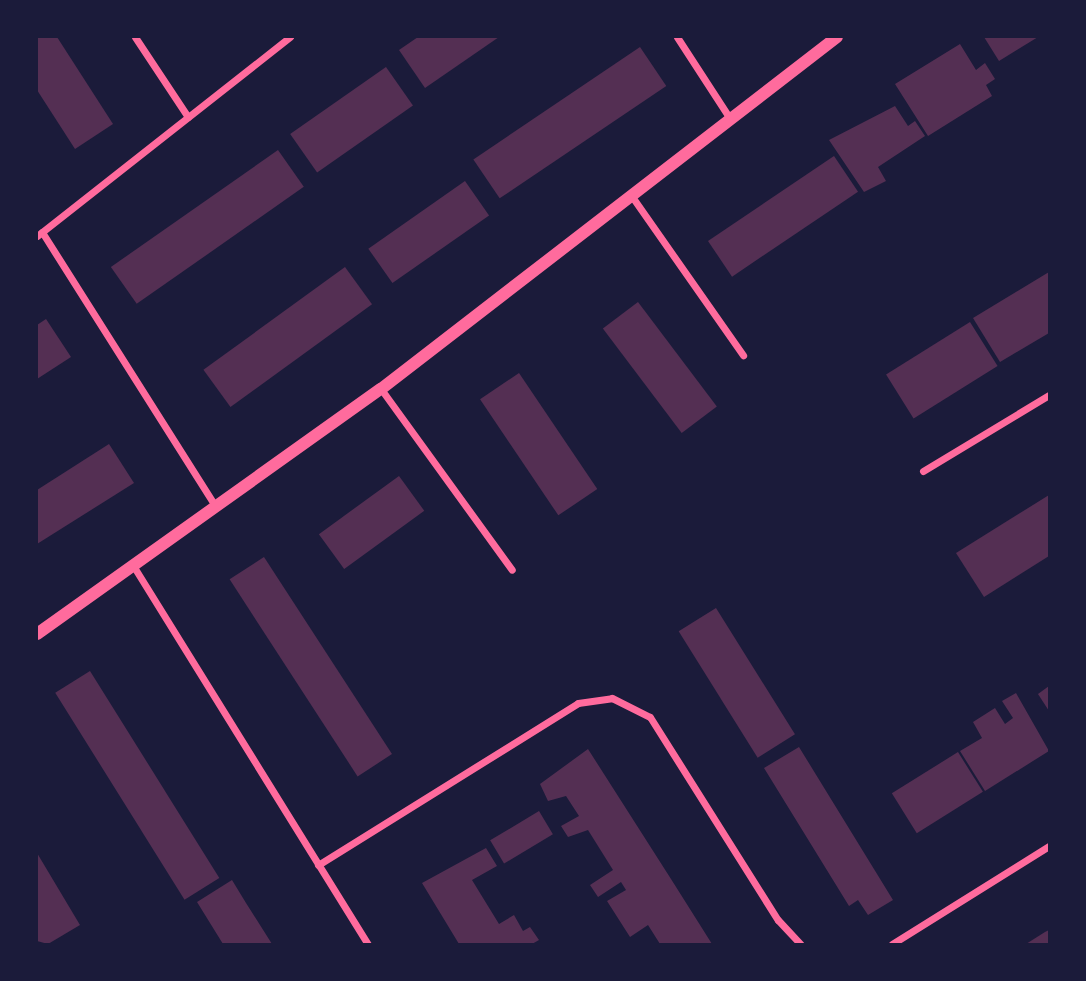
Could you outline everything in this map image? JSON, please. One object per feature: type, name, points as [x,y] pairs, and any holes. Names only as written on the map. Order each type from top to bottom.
[{"type":"street","points":[[135,37],[188,117]]},
{"type":"street","points":[[216,507],[40,234],[290,37]]},
{"type":"street","points":[[677,37],[731,120]]},
{"type":"street","points":[[37,634],[381,389],[633,198],[837,37]]},
{"type":"street","points":[[633,198],[743,355]]},
{"type":"street","points":[[381,389],[512,570]]},
{"type":"street","points":[[923,471],[1049,395]]},
{"type":"street","points":[[134,567],[368,944]]},
{"type":"street","points":[[318,865],[578,703],[612,698],[650,717],[778,920],[800,944]]},
{"type":"street","points":[[892,944],[1049,846]]},
{"type":"building","points":[[37,37],[57,37],[113,124],[75,149],[37,90]]},
{"type":"building","points":[[418,37],[499,37],[425,88],[399,50]]},
{"type":"building","points":[[984,37],[1038,37],[999,61]]},
{"type":"building","points":[[960,44],[976,70],[985,63],[995,79],[986,85],[992,96],[928,136],[895,84]]},
{"type":"building","points":[[640,47],[666,86],[500,198],[473,159]]},
{"type":"building","points":[[386,67],[413,106],[317,173],[290,134]]},
{"type":"building","points":[[895,106],[908,126],[915,121],[925,136],[878,167],[886,181],[864,192],[829,140]]},
{"type":"building","points":[[278,150],[304,187],[137,304],[111,267]]},
{"type":"building","points":[[834,156],[858,192],[732,277],[708,241]]},
{"type":"building","points":[[465,181],[489,215],[392,283],[368,249]]},
{"type":"building","points":[[345,267],[372,304],[230,407],[203,370]]},
{"type":"building","points":[[1049,272],[1049,333],[1000,362],[973,318]]},
{"type":"building","points":[[638,302],[717,407],[682,433],[603,328]]},
{"type":"building","points":[[46,319],[71,357],[37,379],[37,325]]},
{"type":"building","points":[[970,322],[998,366],[914,419],[886,374]]},
{"type":"building","points":[[519,373],[597,489],[558,515],[480,399]]},
{"type":"building","points":[[109,444],[134,483],[37,544],[37,490]]},
{"type":"building","points":[[399,476],[424,511],[344,569],[319,534]]},
{"type":"building","points":[[1049,495],[1049,556],[984,597],[956,553]]},
{"type":"building","points":[[264,557],[392,754],[358,776],[230,579]]},
{"type":"building","points":[[716,608],[795,734],[758,758],[679,631]]},
{"type":"building","points":[[90,671],[219,878],[185,900],[55,693]]},
{"type":"building","points":[[1049,686],[1049,711],[1038,694]]},
{"type":"building","points":[[1016,693],[1049,751],[985,791],[960,751],[982,738],[973,722],[995,708],[1005,724],[1013,718],[1002,701]]},
{"type":"building","points":[[799,747],[893,900],[868,915],[858,900],[849,906],[764,768]]},
{"type":"building","points":[[588,749],[712,944],[660,944],[648,925],[630,937],[607,901],[626,890],[621,882],[598,897],[590,885],[613,870],[588,830],[568,837],[561,826],[579,816],[566,796],[548,801],[540,784]]},
{"type":"building","points":[[958,752],[983,792],[917,833],[892,793]]},
{"type":"building","points":[[539,811],[553,834],[504,864],[490,840]]},
{"type":"building","points":[[486,848],[497,866],[472,880],[499,924],[514,915],[523,931],[530,927],[539,940],[532,944],[459,944],[422,883]]},
{"type":"building","points":[[37,853],[80,925],[48,944],[37,941]]},
{"type":"building","points":[[232,880],[272,944],[223,944],[197,902]]},
{"type":"building","points":[[1049,930],[1049,944],[1026,944],[1045,932]]}]
